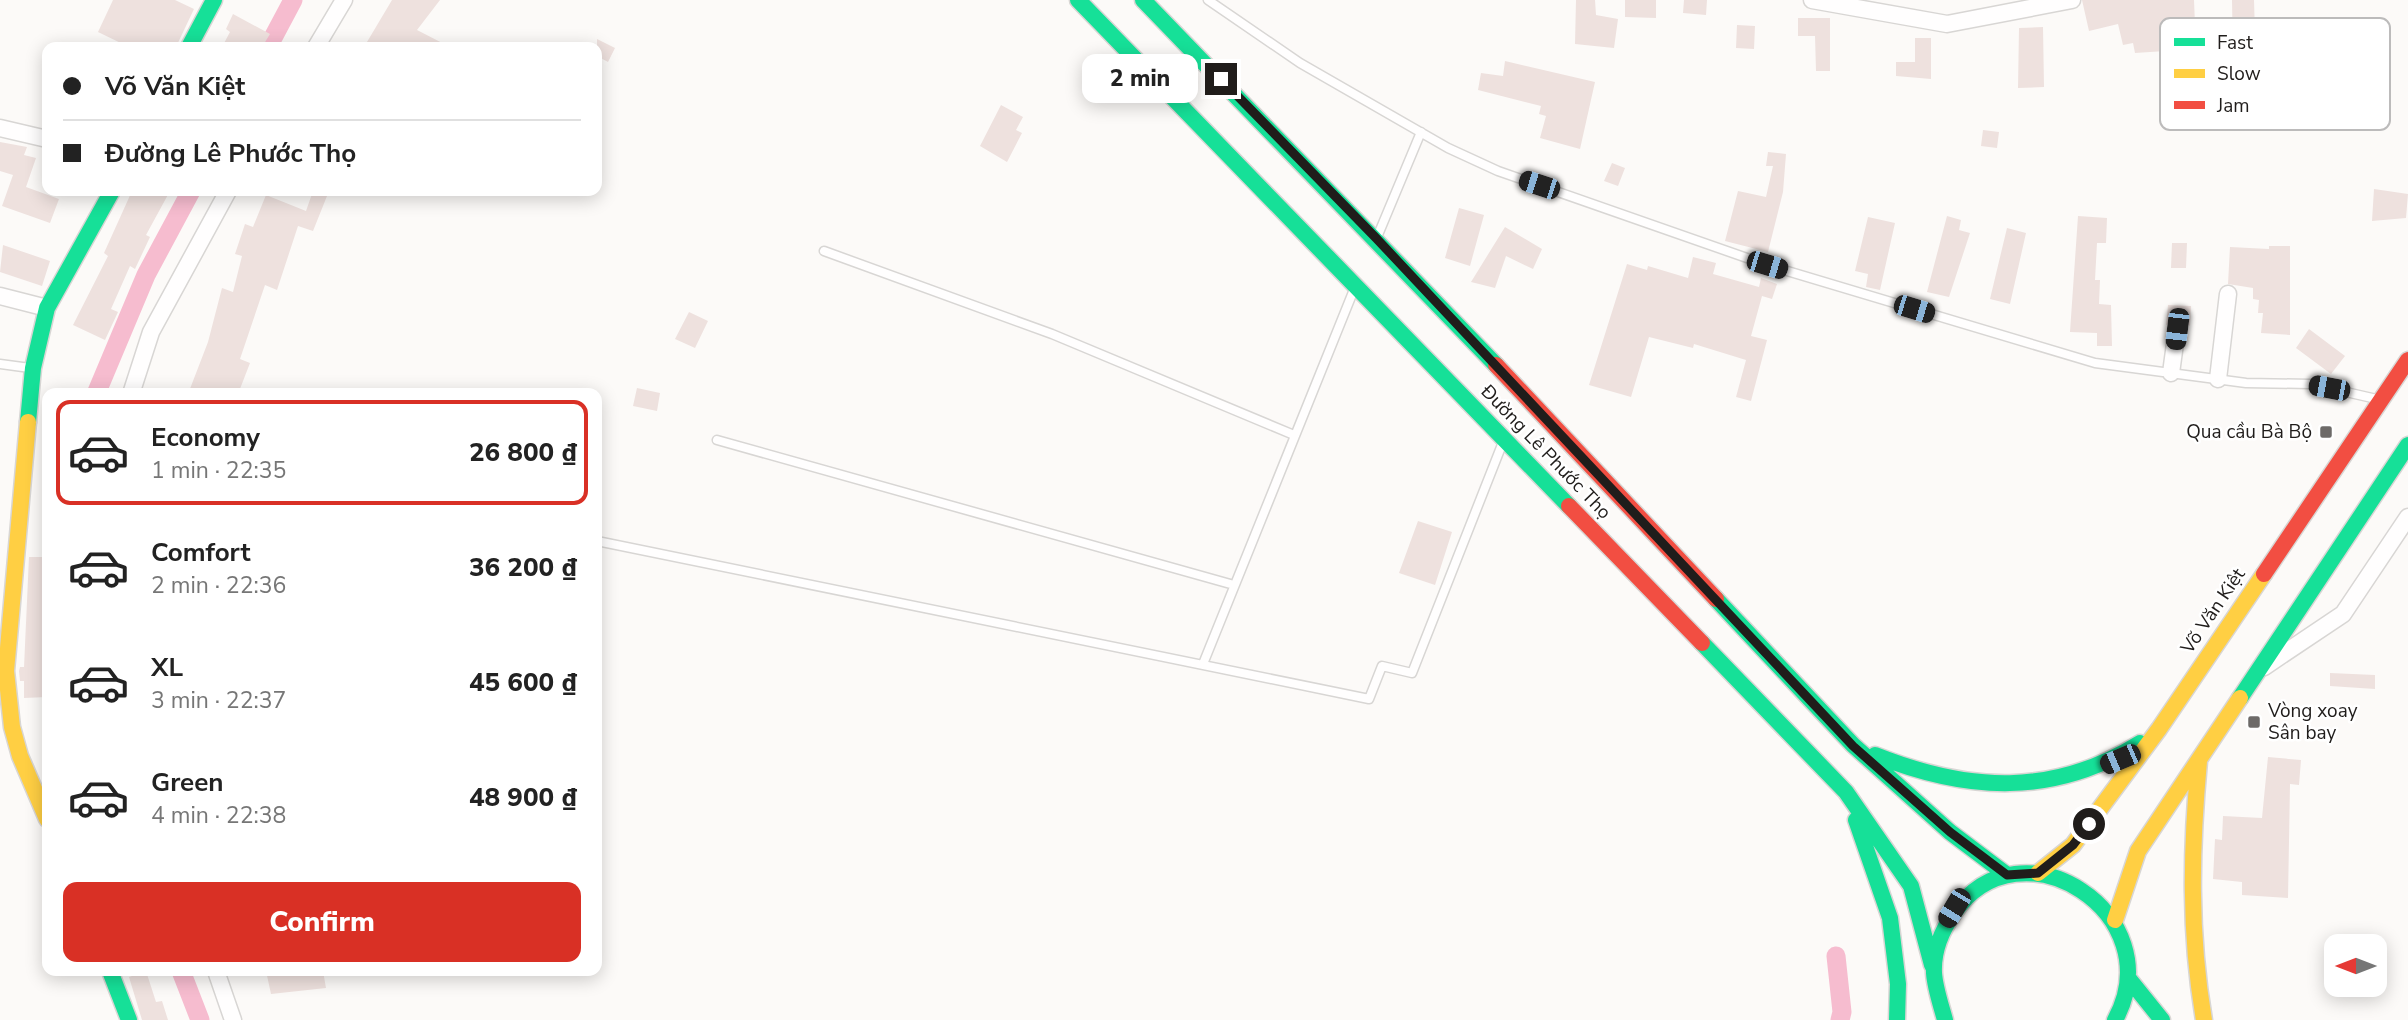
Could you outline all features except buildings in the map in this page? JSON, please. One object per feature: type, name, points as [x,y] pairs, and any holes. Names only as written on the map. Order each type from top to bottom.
[{"type":"street","points":[[192,42],[214,0]]},
{"type":"street","points":[[319,42],[344,0]]},
{"type":"street","name":"Đường Lê Phước Thọ","points":[[1078,0],[1846,792],[1910,886],[1932,965]]},
{"type":"street","name":"Đường Lê Phước Thọ","points":[[1143,0],[1376,238],[1853,746],[1950,832],[2007,875]]},
{"type":"street","points":[[1812,0],[1947,24],[2072,0]]},
{"type":"street","points":[[0,128],[42,138]]},
{"type":"street","points":[[42,807],[20,756],[4,696],[33,368],[47,308],[109,196]]},
{"type":"street","points":[[133,388],[151,332],[225,196]]},
{"type":"street","points":[[2218,379],[2228,294]]},
{"type":"street","points":[[0,296],[47,308]]},
{"type":"street","points":[[2171,373],[2177,329]]},
{"type":"street","name":"Võ Văn Kiệt","points":[[2038,873],[2073,845],[2159,729],[2408,360]]},
{"type":"street","points":[[2115,920],[2138,851],[2408,445]]},
{"type":"street","points":[[2256,673],[2343,614],[2408,517]]},
{"type":"street","points":[[1853,746],[1898,766],[1995,785],[2022,784],[2086,774],[2120,759],[2159,729]]},
{"type":"street","points":[[2200,757],[2190,856],[2194,959],[2204,1020]]},
{"type":"street","points":[[1846,792],[1890,918],[1898,984],[1897,1020]]},
{"type":"street","points":[[1931,1020],[1935,997],[1932,965],[1938,935],[1954,908],[1978,887],[2007,875],[2038,873],[2077,886],[2095,897],[2115,920],[2126,948],[2129,979],[2122,1008],[2115,1020]]},
{"type":"street","points":[[112,976],[129,1020]]},
{"type":"street","points":[[218,976],[233,1020]]},
{"type":"street","points":[[2129,979],[2162,1020]]},
{"type":"street","points":[[1935,997],[1945,1020]]},
{"type":"lane","points":[[1208,0],[1300,63],[1498,172],[1767,265],[2095,363],[2218,379],[2311,384],[2381,400]]},
{"type":"lane","points":[[1376,238],[1422,132]]},
{"type":"lane","points":[[824,251],[1052,334],[1294,435]]},
{"type":"lane","points":[[1203,664],[1356,285]]},
{"type":"lane","points":[[0,364],[33,368]]},
{"type":"lane","points":[[717,440],[1234,585]]},
{"type":"lane","points":[[602,542],[1370,699],[1382,666],[1412,673],[1504,440]]},
{"type":"waterway","points":[[271,42],[293,0]]},
{"type":"waterway","points":[[99,388],[146,275],[188,196]]},
{"type":"waterway","points":[[1836,956],[1842,1012],[1840,1020]]},
{"type":"waterway","points":[[183,976],[200,1020]]},
{"type":"traffic: fast","points":[[192,42],[214,0]]},
{"type":"traffic: fast","points":[[1078,0],[1569,506]]},
{"type":"traffic: fast","points":[[1143,0],[1496,365]]},
{"type":"traffic: fast","points":[[28,422],[33,368],[47,308],[109,196]]},
{"type":"traffic: fast","points":[[2240,698],[2408,445]]},
{"type":"traffic: fast","points":[[1716,599],[1853,745],[1950,832],[2007,875]]},
{"type":"traffic: fast","points":[[1702,643],[1846,792],[1911,886],[1932,965]]},
{"type":"traffic: fast","points":[[1875,755],[1943,776],[1977,782],[2010,783],[2075,773],[2107,761],[2140,743]]},
{"type":"traffic: fast","points":[[1856,820],[1890,918],[1898,984],[1897,1020]]},
{"type":"traffic: fast","points":[[1945,1020],[1934,973],[1935,957],[1942,934],[1954,913],[1982,885],[2015,874],[2049,876],[2081,890],[2107,914],[2124,945],[2127,981],[2115,1020]]},
{"type":"traffic: fast","points":[[112,976],[129,1020]]},
{"type":"traffic: fast","points":[[2129,979],[2162,1020]]},
{"type":"traffic: slow","points":[[28,422],[6,671],[12,727],[20,756],[42,807]]},
{"type":"traffic: slow","points":[[2038,873],[2073,845],[2159,729],[2264,574]]},
{"type":"traffic: slow","points":[[2115,920],[2138,851],[2240,698]]},
{"type":"traffic: slow","points":[[2199,761],[2193,890],[2196,955],[2204,1020]]},
{"type":"traffic: jam","points":[[2264,574],[2408,360]]},
{"type":"traffic: jam","points":[[1496,365],[1716,599]]},
{"type":"traffic: jam","points":[[1569,506],[1702,643]]},
{"type":"place","name":"Qua cầu Bà Bộ","points":[[2326,432]]},
{"type":"place","name":"Vòng xoay Sân bay","points":[[2254,722]]},
{"type":"route","points":[[1221,79],[1376,238],[1853,746],[1950,832],[2007,875],[2038,873],[2073,845],[2089,824]]}]
